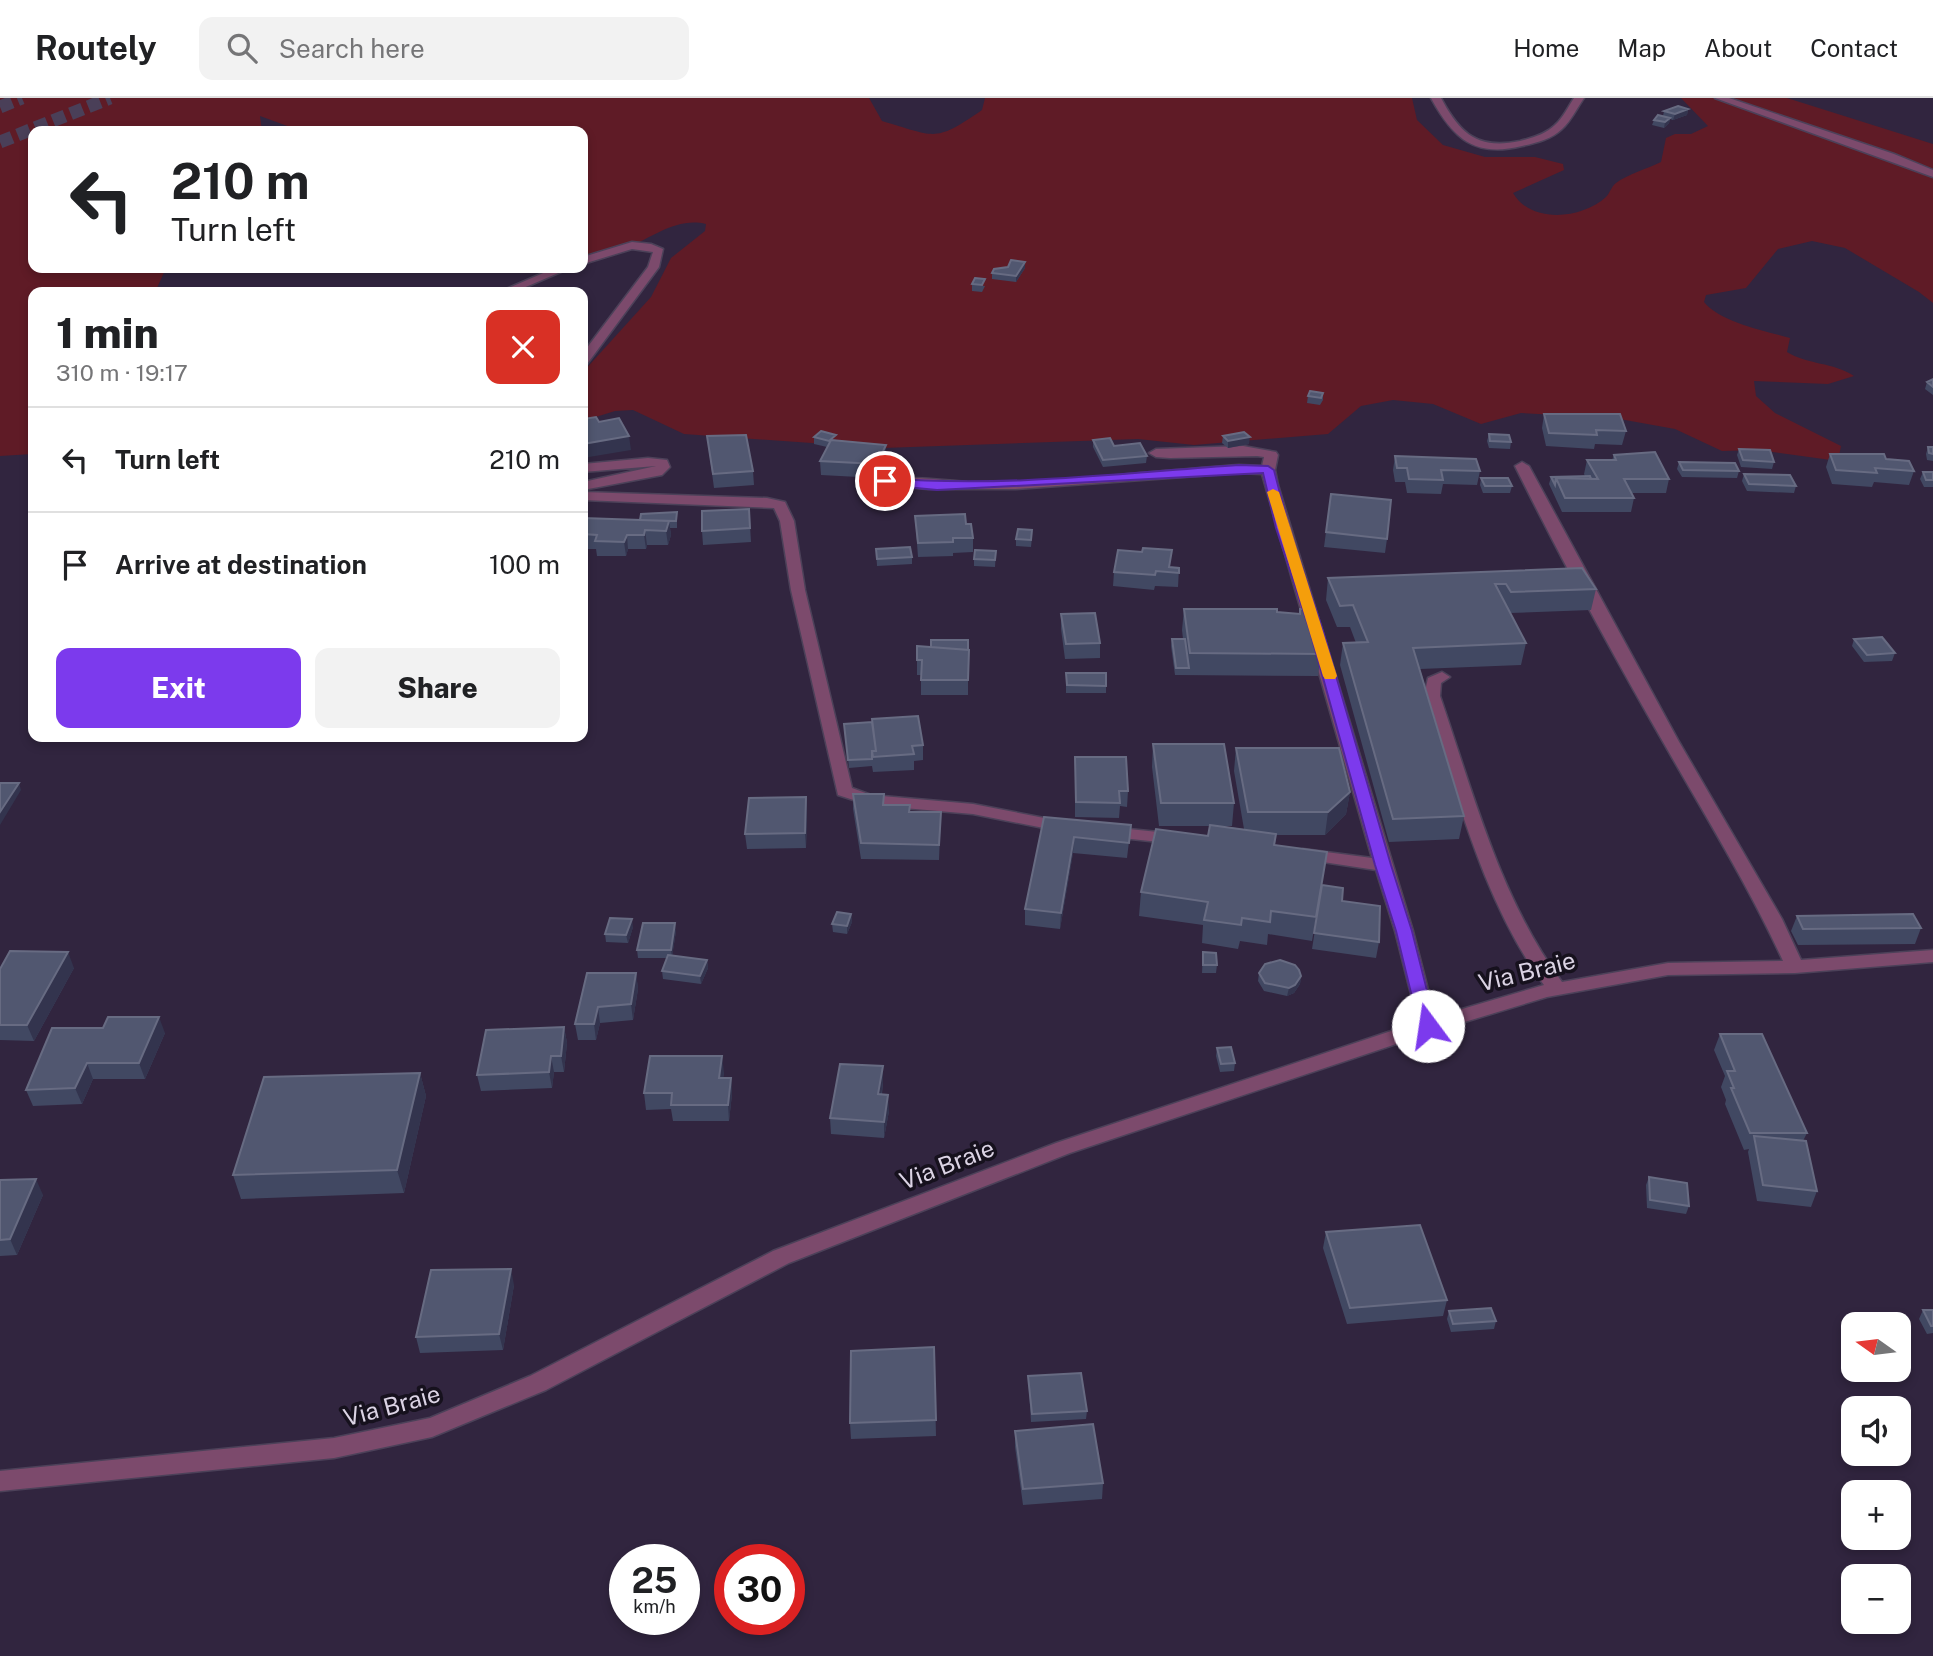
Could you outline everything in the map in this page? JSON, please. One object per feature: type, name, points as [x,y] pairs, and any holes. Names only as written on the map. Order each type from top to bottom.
[{"type":"street","points":[[1436,98],[1448,120],[1476,144],[1503,146],[1537,141],[1557,128],[1579,98]]},
{"type":"street","points":[[1720,98],[1889,156],[1933,174]]},
{"type":"street","points":[[588,259],[635,245],[652,246],[659,251],[653,267],[588,354]]},
{"type":"street","points":[[517,287],[552,273]]},
{"type":"street","points":[[1156,453],[1271,454],[1268,470],[1283,528],[1404,931],[1428,1026]]},
{"type":"street","points":[[588,468],[615,467],[655,460],[662,463],[663,467],[657,472],[588,485]]},
{"type":"street","points":[[1522,466],[1670,740],[1773,919],[1795,967]]},
{"type":"street","points":[[885,481],[950,486],[1239,469],[1268,470]]},
{"type":"street","points":[[588,496],[767,502],[780,505],[787,522],[798,590],[844,791],[869,800],[973,810],[1089,830],[1192,840]]},
{"type":"street","points":[[1442,677],[1433,681],[1432,696],[1480,838],[1531,954],[1557,989]]},
{"type":"street","points":[[1288,852],[1383,865]]},
{"type":"street","name":"Via Braie","points":[[0,1481],[334,1448],[432,1427],[538,1383],[781,1257],[1063,1148],[1428,1026],[1557,989],[1668,969],[1795,967],[1933,956]]},
{"type":"shaded area","points":[[0,98],[869,98],[882,121],[935,134],[954,128],[982,110],[985,98],[1412,98],[1417,120],[1443,145],[1485,157],[1535,157],[1563,164],[1564,170],[1513,193],[1521,203],[1532,210],[1557,215],[1571,214],[1596,204],[1621,180],[1661,162],[1666,138],[1675,134],[1691,134],[1708,126],[1681,98],[1787,98],[1933,144],[1933,303],[1845,248],[1812,241],[1778,249],[1746,288],[1706,295],[1704,302],[1721,315],[1744,325],[1790,338],[1787,352],[1838,368],[1854,376],[1828,384],[1754,381],[1756,396],[1775,413],[1841,446],[1838,461],[1758,450],[1722,451],[1675,429],[1614,418],[1521,413],[1481,424],[1433,404],[1393,400],[1361,406],[1328,434],[1194,445],[1138,439],[883,448],[684,434],[633,410],[615,411],[588,419],[588,366],[651,297],[671,258],[705,231],[706,224],[685,223],[665,229],[622,250],[588,257],[588,126],[287,126],[260,116],[261,126],[28,126],[28,273],[164,273],[157,287],[28,287],[28,454],[0,456]]},
{"type":"building","points":[[1678,106],[1688,109],[1675,114],[1664,111]]},
{"type":"building","points":[[1658,115],[1670,118],[1665,122],[1654,120]]},
{"type":"building","points":[[1011,260],[1025,262],[1016,276],[992,273],[994,269],[1008,267]]},
{"type":"building","points":[[975,278],[985,279],[982,285],[972,284]]},
{"type":"building","points":[[1310,391],[1323,393],[1321,398],[1308,396]]},
{"type":"building","points":[[1544,414],[1620,414],[1626,431],[1596,430],[1597,435],[1549,433]]},
{"type":"building","points":[[596,417],[599,422],[619,418],[629,436],[588,443],[588,418]]},
{"type":"building","points":[[821,431],[836,435],[829,441],[814,437]]},
{"type":"building","points":[[1244,432],[1250,437],[1228,441],[1223,436]]},
{"type":"building","points":[[1489,434],[1509,435],[1511,442],[1490,441]]},
{"type":"building","points":[[746,435],[753,471],[713,474],[707,436]]},
{"type":"building","points":[[1110,438],[1114,446],[1140,443],[1147,456],[1103,460],[1093,440]]},
{"type":"building","points":[[831,440],[886,445],[877,464],[820,461]]},
{"type":"building","points":[[1739,449],[1770,450],[1774,462],[1743,460]]},
{"type":"building","points":[[1655,452],[1669,479],[1624,479],[1634,498],[1565,498],[1556,478],[1598,479],[1587,460],[1616,460],[1614,455]]},
{"type":"building","points":[[1830,454],[1884,454],[1886,459],[1909,461],[1914,471],[1875,468],[1877,473],[1836,470]]},
{"type":"building","points":[[1395,456],[1476,459],[1480,471],[1441,470],[1443,480],[1409,479],[1407,468],[1397,468]]},
{"type":"building","points":[[1679,462],[1735,463],[1739,471],[1683,470]]},
{"type":"building","points":[[1923,472],[1933,472],[1933,480],[1926,480]]},
{"type":"building","points":[[1744,474],[1790,475],[1796,486],[1749,484]]},
{"type":"building","points":[[1590,476],[1591,479],[1556,478],[1555,485],[1551,477]]},
{"type":"building","points":[[1481,478],[1508,478],[1512,486],[1485,486]]},
{"type":"building","points":[[1331,494],[1391,500],[1387,539],[1326,532]]},
{"type":"building","points":[[749,509],[750,528],[702,531],[702,511]]},
{"type":"building","points":[[677,512],[676,521],[640,520],[641,514]]},
{"type":"building","points":[[965,514],[966,524],[971,524],[973,538],[953,538],[953,542],[918,543],[915,516]]},
{"type":"building","points":[[588,518],[669,521],[666,531],[645,530],[644,535],[627,535],[624,542],[595,541],[597,535],[588,534]]},
{"type":"building","points":[[1018,529],[1032,530],[1031,540],[1016,539]]},
{"type":"building","points":[[910,547],[912,557],[877,559],[876,549]]},
{"type":"building","points":[[1143,548],[1172,550],[1169,567],[1179,568],[1179,573],[1156,571],[1155,575],[1114,572],[1118,550],[1142,552]]},
{"type":"building","points":[[975,550],[996,551],[995,560],[974,559]]},
{"type":"building","points":[[1582,568],[1596,589],[1511,592],[1506,584],[1495,584],[1526,643],[1413,648],[1464,816],[1393,819],[1343,643],[1368,642],[1353,605],[1340,606],[1328,578]]},
{"type":"building","points":[[1184,609],[1277,609],[1277,612],[1300,614],[1300,609],[1311,609],[1321,654],[1190,653]]},
{"type":"building","points":[[1095,613],[1100,643],[1066,644],[1061,614]]},
{"type":"building","points":[[1882,637],[1895,653],[1867,655],[1854,639]]},
{"type":"building","points":[[1172,639],[1185,639],[1189,668],[1176,668]]},
{"type":"building","points":[[931,640],[968,640],[968,650],[931,647]]},
{"type":"building","points":[[917,646],[969,650],[968,680],[921,680],[922,660],[917,660]]},
{"type":"building","points":[[1066,673],[1106,673],[1106,686],[1067,685]]},
{"type":"building","points":[[918,716],[923,745],[912,746],[914,754],[873,757],[872,751],[876,751],[872,719]]},
{"type":"building","points":[[872,722],[876,751],[872,751],[872,759],[848,760],[844,724]]},
{"type":"building","points":[[1153,744],[1224,744],[1234,803],[1161,803]]},
{"type":"building","points":[[1236,748],[1339,748],[1350,792],[1328,812],[1248,812]]},
{"type":"building","points":[[1075,757],[1126,757],[1128,791],[1119,791],[1120,803],[1076,802]]},
{"type":"building","points":[[0,783],[19,783],[0,812]]},
{"type":"building","points":[[853,794],[884,794],[883,805],[910,805],[909,812],[941,812],[939,845],[861,843]]},
{"type":"building","points":[[806,797],[805,833],[745,834],[749,798]]},
{"type":"building","points":[[1044,817],[1131,825],[1129,843],[1074,837],[1061,913],[1025,909]]},
{"type":"building","points":[[1210,825],[1276,834],[1274,845],[1327,852],[1316,917],[1271,911],[1270,922],[1242,918],[1241,925],[1204,920],[1208,902],[1141,892],[1156,829],[1208,836]]},
{"type":"building","points":[[1322,885],[1343,888],[1342,901],[1380,906],[1379,942],[1314,933]]},
{"type":"building","points":[[837,912],[851,914],[847,926],[832,924]]},
{"type":"building","points":[[1913,914],[1921,928],[1803,929],[1797,916]]},
{"type":"building","points":[[610,918],[632,919],[626,935],[605,934]]},
{"type":"building","points":[[643,923],[675,923],[671,950],[637,950]]},
{"type":"building","points":[[10,951],[68,952],[27,1025],[0,1025],[0,969]]},
{"type":"building","points":[[1203,952],[1216,953],[1217,965],[1203,965]]},
{"type":"building","points":[[668,955],[707,960],[700,976],[662,971]]},
{"type":"building","points":[[1280,960],[1295,965],[1301,976],[1295,985],[1289,988],[1265,983],[1259,973],[1265,964]]},
{"type":"building","points":[[587,973],[636,973],[631,1004],[598,1007],[594,1024],[575,1024]]},
{"type":"building","points":[[108,1017],[159,1017],[139,1063],[87,1063],[75,1088],[26,1090],[52,1028],[103,1028]]},
{"type":"building","points":[[564,1027],[561,1056],[551,1056],[549,1072],[477,1075],[486,1030]]},
{"type":"building","points":[[1720,1034],[1762,1034],[1807,1133],[1750,1133],[1731,1088],[1734,1088],[1727,1071],[1735,1071]]},
{"type":"building","points":[[1231,1047],[1235,1063],[1221,1064],[1217,1048]]},
{"type":"building","points":[[650,1056],[722,1056],[719,1078],[731,1078],[728,1105],[671,1105],[672,1093],[644,1093]]},
{"type":"building","points":[[840,1064],[883,1066],[878,1094],[888,1095],[884,1122],[830,1118]]},
{"type":"building","points":[[420,1073],[397,1170],[233,1175],[264,1077]]},
{"type":"building","points":[[1754,1136],[1806,1141],[1817,1191],[1763,1185]]},
{"type":"building","points":[[1649,1177],[1687,1183],[1689,1206],[1650,1200]]},
{"type":"building","points":[[36,1179],[10,1239],[0,1240],[0,1180]]},
{"type":"building","points":[[1420,1225],[1447,1300],[1350,1308],[1326,1232]]},
{"type":"building","points":[[511,1269],[499,1334],[416,1337],[431,1270]]},
{"type":"building","points":[[1491,1308],[1496,1321],[1453,1324],[1449,1311]]},
{"type":"building","points":[[1923,1310],[1933,1310],[1933,1326],[1931,1326]]},
{"type":"building","points":[[934,1347],[936,1420],[850,1423],[851,1351]]},
{"type":"building","points":[[1081,1373],[1087,1411],[1032,1414],[1028,1376]]},
{"type":"building","points":[[1093,1424],[1103,1483],[1023,1489],[1015,1431]]},
{"type":"tunnel","points":[[0,107],[22,98]]},
{"type":"tunnel","points":[[40,126],[110,98]]},
{"type":"tunnel","points":[[0,142],[28,131]]},
{"type":"slow traffic","points":[[1273,492],[1330,676]]},
{"type":"route","points":[[885,481],[937,486],[1054,482],[1175,472],[1268,470],[1404,931],[1428,1026]]}]
